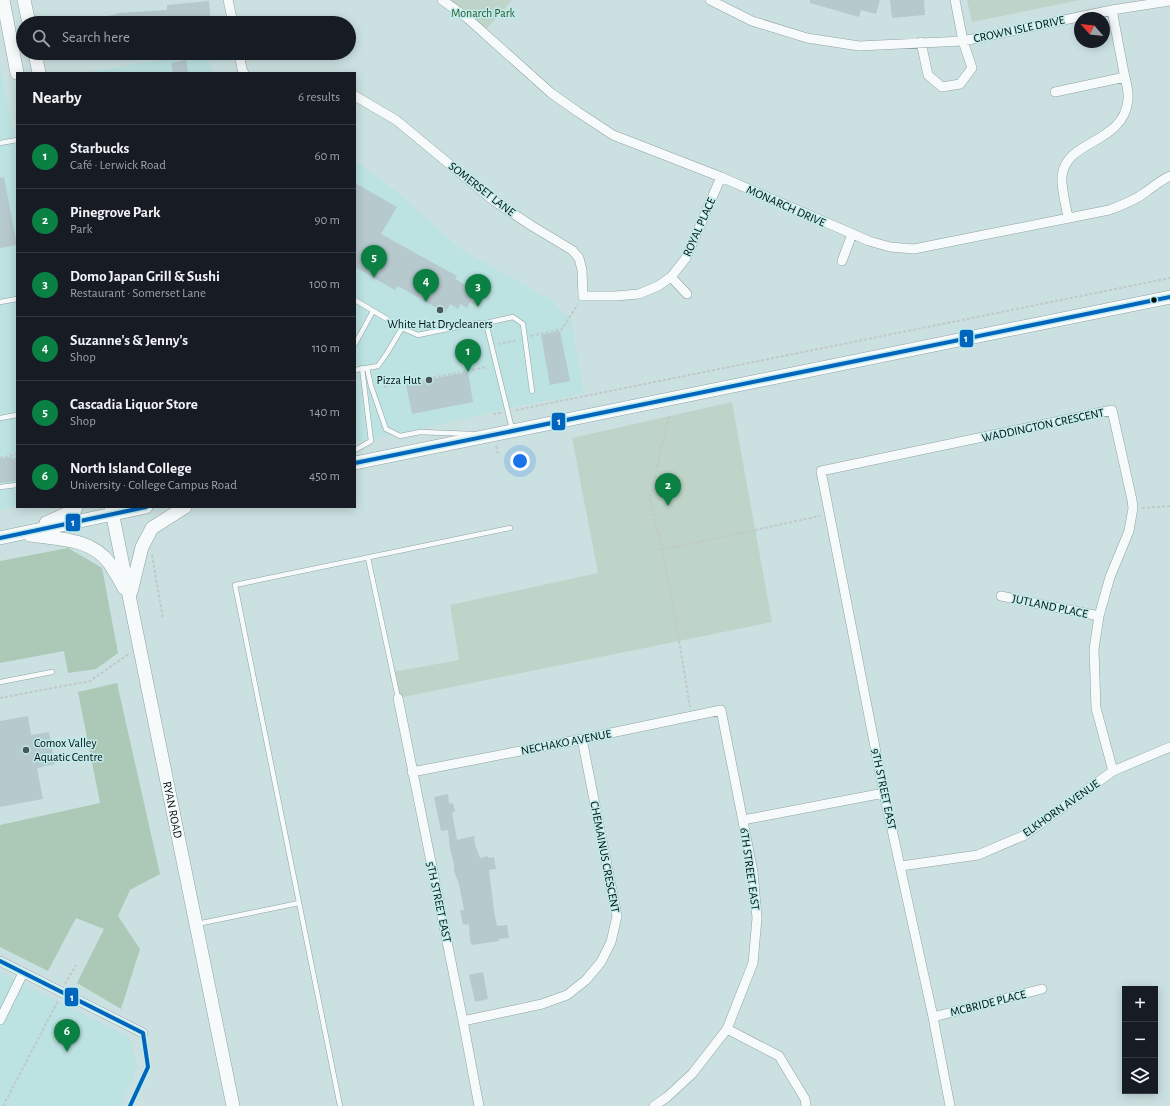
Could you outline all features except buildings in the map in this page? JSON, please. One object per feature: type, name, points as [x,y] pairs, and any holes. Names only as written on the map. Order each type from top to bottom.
[{"type":"main road","points":[[3,0],[17,72]]},
{"type":"main road","points":[[24,0],[27,16]]},
{"type":"main road","points":[[36,60],[39,72]]},
{"type":"main road","points":[[356,463],[1170,297]]},
{"type":"main road","points":[[20,534],[75,510],[76,508]]},
{"type":"main road","points":[[0,538],[113,509],[130,508]]},
{"type":"main road","points":[[130,597],[142,547],[152,528],[183,508]]},
{"type":"main road","name":"RYAN ROAD","points":[[113,509],[139,647],[233,1106]]},
{"type":"main road","points":[[20,534],[76,541],[94,549],[109,563],[130,597]]},
{"type":"street","points":[[228,0],[231,16]]},
{"type":"street","name":"MONARCH DRIVE","points":[[442,0],[466,17],[551,93],[613,135],[721,177],[869,241],[890,247],[914,249],[1109,210],[1128,203],[1146,192],[1161,179],[1170,176]]},
{"type":"street","name":"CROWN ISLE DRIVE","points":[[710,0],[752,21],[807,38],[859,46],[963,41],[1112,10],[1170,1]]},
{"type":"street","points":[[955,0],[963,41]]},
{"type":"street","points":[[1068,218],[1062,176],[1067,160],[1079,150],[1095,142],[1114,129],[1124,115],[1129,99],[1112,10]]},
{"type":"street","name":"CROWN ISLE DRIVE","points":[[921,42],[928,75],[942,87],[960,84],[972,68],[963,41]]},
{"type":"street","points":[[240,60],[244,72]]},
{"type":"street","points":[[1055,92],[1125,77]]},
{"type":"street","name":"SOMERSET LANE","points":[[356,97],[396,120],[494,201],[572,250],[579,258],[582,270],[583,296]]},
{"type":"street","name":"ROYAL PLACE","points":[[583,296],[639,294],[658,286],[671,277],[686,258],[721,177]]},
{"type":"street","points":[[842,261],[852,234]]},
{"type":"street","points":[[671,277],[687,294]]},
{"type":"street","name":"WADDINGTON CRESCENT","points":[[821,471],[1112,410],[1133,508],[1129,531],[1110,577],[1099,616],[1094,649],[1096,708],[1113,771]]},
{"type":"street","name":"9TH STREET EAST","points":[[821,471],[884,793],[933,1017],[950,1106]]},
{"type":"street","name":"JUTLAND PLACE","points":[[1001,596],[1099,616]]},
{"type":"street","name":"5TH STREET EAST","points":[[398,698],[479,1106]]},
{"type":"street","name":"NECHAKO AVENUE","points":[[412,772],[721,710]]},
{"type":"street","name":"6TH STREET EAST","points":[[654,1106],[667,1097],[692,1074],[727,1029],[753,963],[757,918],[753,872],[721,710]]},
{"type":"street","name":"CHEMAINUS CRESCENT","points":[[463,1021],[542,1004],[567,994],[586,980],[601,962],[611,942],[617,916],[582,739]]},
{"type":"street","name":"ELKHORN AVENUE","points":[[900,866],[978,855],[1025,835],[1113,771],[1170,747]]},
{"type":"street","points":[[743,820],[884,793]]},
{"type":"street","points":[[0,960],[143,1034]]},
{"type":"street","points":[[0,1020],[23,973]]},
{"type":"street","name":"MCBRIDE PLACE","points":[[933,1017],[1042,989]]},
{"type":"street","points":[[727,1029],[778,1056],[805,1099],[806,1106]]},
{"type":"lane","points":[[0,144],[16,140]]},
{"type":"lane","points":[[0,302],[16,298]]},
{"type":"lane","points":[[356,301],[402,328],[418,335],[513,317],[523,324],[532,391]]},
{"type":"lane","points":[[356,342],[373,311]]},
{"type":"lane","points":[[486,323],[512,431]]},
{"type":"lane","points":[[356,370],[378,366],[402,328]]},
{"type":"lane","points":[[365,368],[386,429],[400,436],[420,432],[494,435]]},
{"type":"lane","points":[[356,449],[371,441],[365,368]]},
{"type":"lane","points":[[0,418],[16,415]]},
{"type":"lane","points":[[0,487],[16,485]]},
{"type":"lane","points":[[340,1106],[235,585],[510,528]]},
{"type":"lane","points":[[368,558],[398,698]]},
{"type":"lane","points":[[0,682],[52,672]]},
{"type":"lane","points":[[196,925],[299,903]]},
{"type":"lane","points":[[130,1106],[148,1067],[143,1034]]},
{"type":"path","points":[[493,414],[1170,278]]},
{"type":"path","points":[[492,346],[562,329],[583,296]]},
{"type":"path","points":[[384,387],[487,368]]},
{"type":"path","points":[[670,416],[650,497],[671,594],[692,716]]},
{"type":"path","points":[[0,458],[16,454]]},
{"type":"path","points":[[1133,508],[1170,506]]},
{"type":"path","points":[[661,550],[829,514]]},
{"type":"path","points":[[152,554],[163,619]]},
{"type":"path","points":[[0,698],[90,681],[139,647]]},
{"type":"path","points":[[3,1106],[76,965]]},
{"type":"shaded area","points":[[160,60],[209,60],[214,72],[89,72]]},
{"type":"shaded area","points":[[0,65],[16,145],[16,506],[0,510]]},
{"type":"shaded area","points":[[356,162],[397,192],[460,249],[553,301],[561,311],[571,319],[584,394],[519,406],[380,438],[356,442]]},
{"type":"shaded area","points":[[0,972],[130,1038],[137,1067],[121,1106],[0,1106]]},
{"type":"green space","name":"Monarch Park","points":[[442,0],[512,0],[483,33]]},
{"type":"green space","points":[[967,0],[1080,0],[972,22]]},
{"type":"green space","points":[[732,402],[772,622],[398,698],[392,672],[459,660],[450,605],[598,573],[572,438]]},
{"type":"green space","points":[[68,548],[102,568],[118,653],[96,669],[68,673],[64,651],[0,663],[0,561]]},
{"type":"green space","points":[[117,683],[160,874],[130,890],[118,916],[140,949],[121,1009],[77,983],[104,929],[76,918],[48,971],[0,947],[0,825],[100,803],[78,692]]},
{"type":"transit line","name":"1","points":[[356,463],[1170,297]]},
{"type":"transit line","name":"1","points":[[0,538],[141,508]]},
{"type":"transit line","name":"1","points":[[0,961],[143,1033]]},
{"type":"transit line","name":"1","points":[[130,1106],[148,1067],[143,1033]]},
{"type":"place","name":"Cascadia Liquor Store","points":[[374,278]]},
{"type":"place","name":"Suzanne's & Jenny's","points":[[426,302]]},
{"type":"place","name":"Domo Japan Grill & Sushi","points":[[478,307]]},
{"type":"place","name":"White Hat Drycleaners","points":[[440,310]]},
{"type":"place","name":"Starbucks","points":[[468,372]]},
{"type":"place","name":"Pizza Hut","points":[[429,380]]},
{"type":"place","name":"Pinegrove Park","points":[[668,506]]},
{"type":"place","name":"Comox Valley Aquatic Centre","points":[[26,750]]},
{"type":"place","name":"North Island College","points":[[67,1052]]}]
